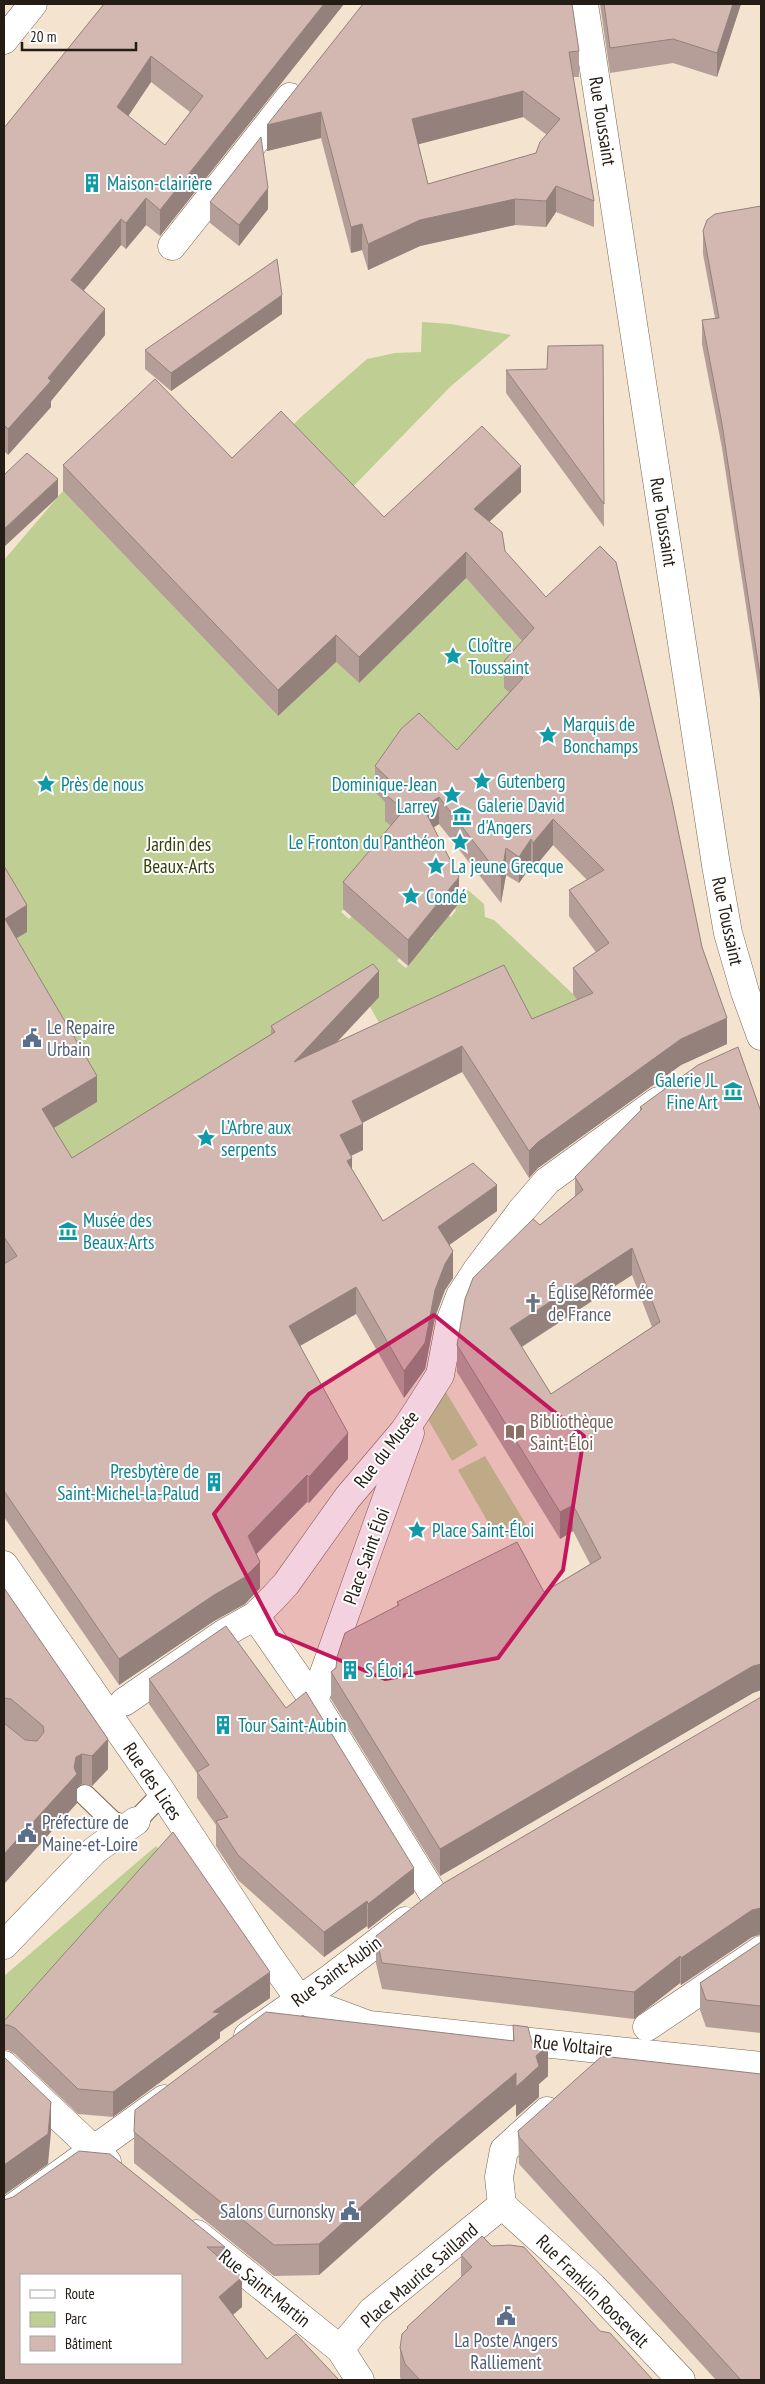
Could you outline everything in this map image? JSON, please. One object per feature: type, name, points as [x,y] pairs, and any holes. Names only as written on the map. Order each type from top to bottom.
[{"type":"street","points":[[4,40],[33,4]]},
{"type":"street","name":"Rue Toussaint","points":[[584,4],[716,864],[728,933],[753,987],[761,1036]]},
{"type":"street","points":[[172,246],[308,74]]},
{"type":"street","name":"Rue du Musée","points":[[124,1702],[222,1634],[255,1616],[286,1584],[348,1497],[404,1431],[418,1410],[440,1375],[450,1322],[460,1296],[522,1210],[547,1181],[682,1084]]},
{"type":"street","name":"Place Saint Éloi","points":[[314,1701],[418,1410]]},
{"type":"street","name":"Rue des Lices","points":[[4,1565],[162,1794],[299,1999]]},
{"type":"street","points":[[255,1616],[314,1701],[434,1898]]},
{"type":"street","points":[[4,1945],[95,1850],[136,1820]]},
{"type":"street","name":"Rue Saint-Aubin","points":[[230,2050],[328,1980],[434,1898],[460,1883]]},
{"type":"street","points":[[647,2027],[761,1950]]},
{"type":"street","name":"Rue Voltaire","points":[[299,1999],[369,2025],[761,2066]]},
{"type":"street","points":[[4,2065],[94,2151],[125,2176]]},
{"type":"street","points":[[4,2214],[182,2086]]},
{"type":"street","points":[[502,2205],[500,2177],[504,2150],[566,2094]]},
{"type":"street","name":"Place Maurice Sailland","points":[[340,2349],[372,2311],[502,2205]]},
{"type":"street","name":"Rue Franklin Roosevelt","points":[[502,2205],[593,2287],[681,2380]]},
{"type":"street","name":"Rue Saint-Martin","points":[[180,2220],[340,2349],[360,2380]]},
{"type":"lane","points":[[85,1795],[117,1824],[129,1825],[162,1794]]},
{"type":"highlighted area","points":[[434,1315],[584,1436],[563,1570],[498,1658],[385,1679],[277,1634],[214,1514],[309,1394]]},
{"type":"green space","points":[[422,322],[451,324],[511,335],[450,387],[341,499],[281,437],[367,359],[395,353],[421,352]]},
{"type":"green space","name":"Jardin des Beaux-Arts","points":[[63,491],[278,716],[336,662],[359,683],[466,578],[534,654],[523,704],[395,811],[411,840],[341,912],[349,919],[352,916],[399,958],[397,961],[406,968],[413,960],[410,956],[427,936],[431,939],[436,932],[434,930],[447,914],[451,917],[456,910],[453,906],[468,890],[484,904],[485,917],[494,920],[573,994],[599,1028],[387,1037],[364,996],[72,1185],[42,1135],[97,1102],[5,945],[4,893],[4,560]]},
{"type":"green space","points":[[441,1384],[478,1445],[452,1461],[425,1414]]},
{"type":"green space","points":[[485,1456],[530,1531],[497,1538],[458,1470]]},
{"type":"green space","points":[[156,1846],[163,1854],[4,2028],[4,1976]]},
{"type":"building","points":[[104,4],[324,4],[160,210],[146,198],[126,223],[121,219],[71,280],[105,309],[48,378],[51,381],[8,429],[4,425],[4,128]],"holes":[[[151,56],[203,96],[165,145],[117,107]]]},
{"type":"building","points":[[363,4],[572,4],[579,51],[569,52],[594,201],[556,186],[546,201],[515,199],[420,220],[368,244],[362,224],[351,227],[321,112],[267,125]],"holes":[[[523,91],[560,119],[540,142],[536,153],[428,184],[412,119]]]},
{"type":"building","points":[[604,4],[733,4],[717,53],[673,39],[610,48]]},
{"type":"building","points":[[261,137],[268,188],[239,225],[210,202]]},
{"type":"building","points":[[761,206],[761,682],[722,424],[702,320],[719,318],[703,231],[707,220],[715,214]]},
{"type":"building","points":[[277,259],[282,295],[171,373],[145,350]]},
{"type":"building","points":[[603,345],[604,504],[506,370],[547,369],[548,346]]},
{"type":"building","points":[[155,379],[232,458],[281,411],[384,517],[482,426],[521,466],[474,509],[502,532],[505,551],[546,597],[600,546],[616,562],[672,801],[702,947],[727,1018],[681,1039],[538,1142],[529,1151],[462,1046],[352,1101],[363,1124],[340,1135],[352,1158],[347,1161],[383,1221],[473,1163],[497,1185],[438,1227],[453,1251],[445,1264],[435,1290],[425,1343],[404,1371],[356,1287],[289,1326],[348,1433],[309,1477],[307,1475],[248,1536],[260,1562],[245,1577],[214,1595],[119,1659],[4,1491],[4,1264],[17,1256],[4,1237],[4,866],[27,905],[5,919],[97,1076],[42,1109],[72,1158],[275,1032],[271,1026],[373,964],[379,971],[294,1062],[504,965],[532,1019],[593,993],[573,968],[609,943],[569,890],[604,870],[553,819],[533,843],[531,839],[519,857],[506,848],[501,877],[439,797],[423,807],[459,877],[408,940],[343,882],[404,810],[385,794],[395,785],[375,766],[401,729],[419,713],[457,750],[523,678],[504,661],[534,628],[466,552],[359,657],[336,635],[278,690],[63,465]]},
{"type":"building","points":[[27,453],[58,479],[4,529],[4,475]]},
{"type":"building","points":[[738,1047],[761,1112],[761,1664],[753,1666],[440,1849],[331,1672],[336,1668],[337,1657],[345,1633],[399,1605],[397,1602],[517,1542],[544,1592],[601,1558],[573,1505],[560,1512],[457,1345],[465,1299],[473,1278],[533,1219],[540,1225],[583,1190],[575,1177],[642,1109],[640,1107],[698,1065]],"holes":[[[632,1248],[660,1322],[551,1394],[510,1328]]]},
{"type":"building","points":[[4,1588],[108,1739],[92,1756],[82,1754],[76,1757],[74,1768],[77,1774],[4,1854],[4,1723],[25,1740],[37,1741],[44,1732],[43,1726],[11,1699],[4,1698]]},
{"type":"building","points":[[226,1626],[286,1708],[306,1692],[414,1868],[368,1904],[367,1901],[324,1932],[238,1855],[216,1821],[228,1817],[197,1772],[209,1765],[149,1679]]},
{"type":"building","points":[[761,1697],[761,1908],[752,1910],[681,1958],[680,1956],[634,1992],[382,1963],[376,1936],[444,1883]]},
{"type":"building","points":[[173,1832],[270,1972],[213,2012],[220,2013],[113,2092],[78,2089],[15,2028],[4,2025],[4,2021]]},
{"type":"building","points":[[761,1942],[761,2006],[706,2000],[700,1983]]},
{"type":"building","points":[[266,2012],[514,2041],[513,2025],[528,2027],[532,2043],[548,2045],[536,2056],[539,2066],[516,2087],[516,2073],[436,2140],[319,2244],[274,2245],[134,2132],[135,2110]]},
{"type":"building","points":[[602,2056],[761,2074],[761,2380],[741,2380],[519,2137],[518,2131]]},
{"type":"building","points":[[4,2057],[51,2102],[48,2134],[4,2165]]},
{"type":"building","points":[[79,2151],[110,2154],[225,2247],[207,2247],[242,2277],[219,2297],[267,2359],[296,2334],[339,2380],[4,2380],[4,2200],[13,2197]]},
{"type":"building","points":[[482,2236],[492,2246],[510,2245],[524,2247],[600,2331],[610,2333],[653,2380],[420,2380],[405,2364],[400,2348],[402,2334],[407,2327],[472,2267],[461,2255]]},
{"type":"place","name":"Maison-clairière","points":[[92,183]]},
{"type":"place","name":"Cloître Toussaint","points":[[453,656]]},
{"type":"place","name":"Marquis de Bonchamps","points":[[548,735]]},
{"type":"place","name":"Gutenberg","points":[[482,781]]},
{"type":"place","name":"Près de nous","points":[[46,784]]},
{"type":"place","name":"Dominique-Jean Larrey","points":[[452,795]]},
{"type":"place","name":"Galerie David d'Angers","points":[[462,816]]},
{"type":"place","name":"Le Fronton du Panthéon","points":[[460,842]]},
{"type":"place","name":"La jeune Grecque","points":[[436,866]]},
{"type":"place","name":"Condé","points":[[411,896]]},
{"type":"place","name":"Le Repaire Urbain","points":[[32,1038]]},
{"type":"place","name":"Galerie JL Fine Art","points":[[733,1091]]},
{"type":"place","name":"L’Arbre aux serpents","points":[[206,1138]]},
{"type":"place","name":"Musée des Beaux-Arts","points":[[68,1231]]},
{"type":"place","name":"Église Réformée de France","points":[[533,1303]]},
{"type":"place","name":"Bibliothèque Saint-Éloi","points":[[515,1432]]},
{"type":"place","name":"Presbytère de Saint-Michel-la-Palud","points":[[214,1482]]},
{"type":"place","name":"Place Saint-Éloi","points":[[417,1530]]},
{"type":"place","name":"S Éloi 1","points":[[350,1670]]},
{"type":"place","name":"Tour Saint-Aubin","points":[[223,1725]]},
{"type":"place","name":"Préfecture de Maine-et-Loire","points":[[27,1833]]},
{"type":"place","name":"Salons Curnonsky","points":[[350,2211]]},
{"type":"place","name":"La Poste Angers Ralliement","points":[[506,2316]]}]
